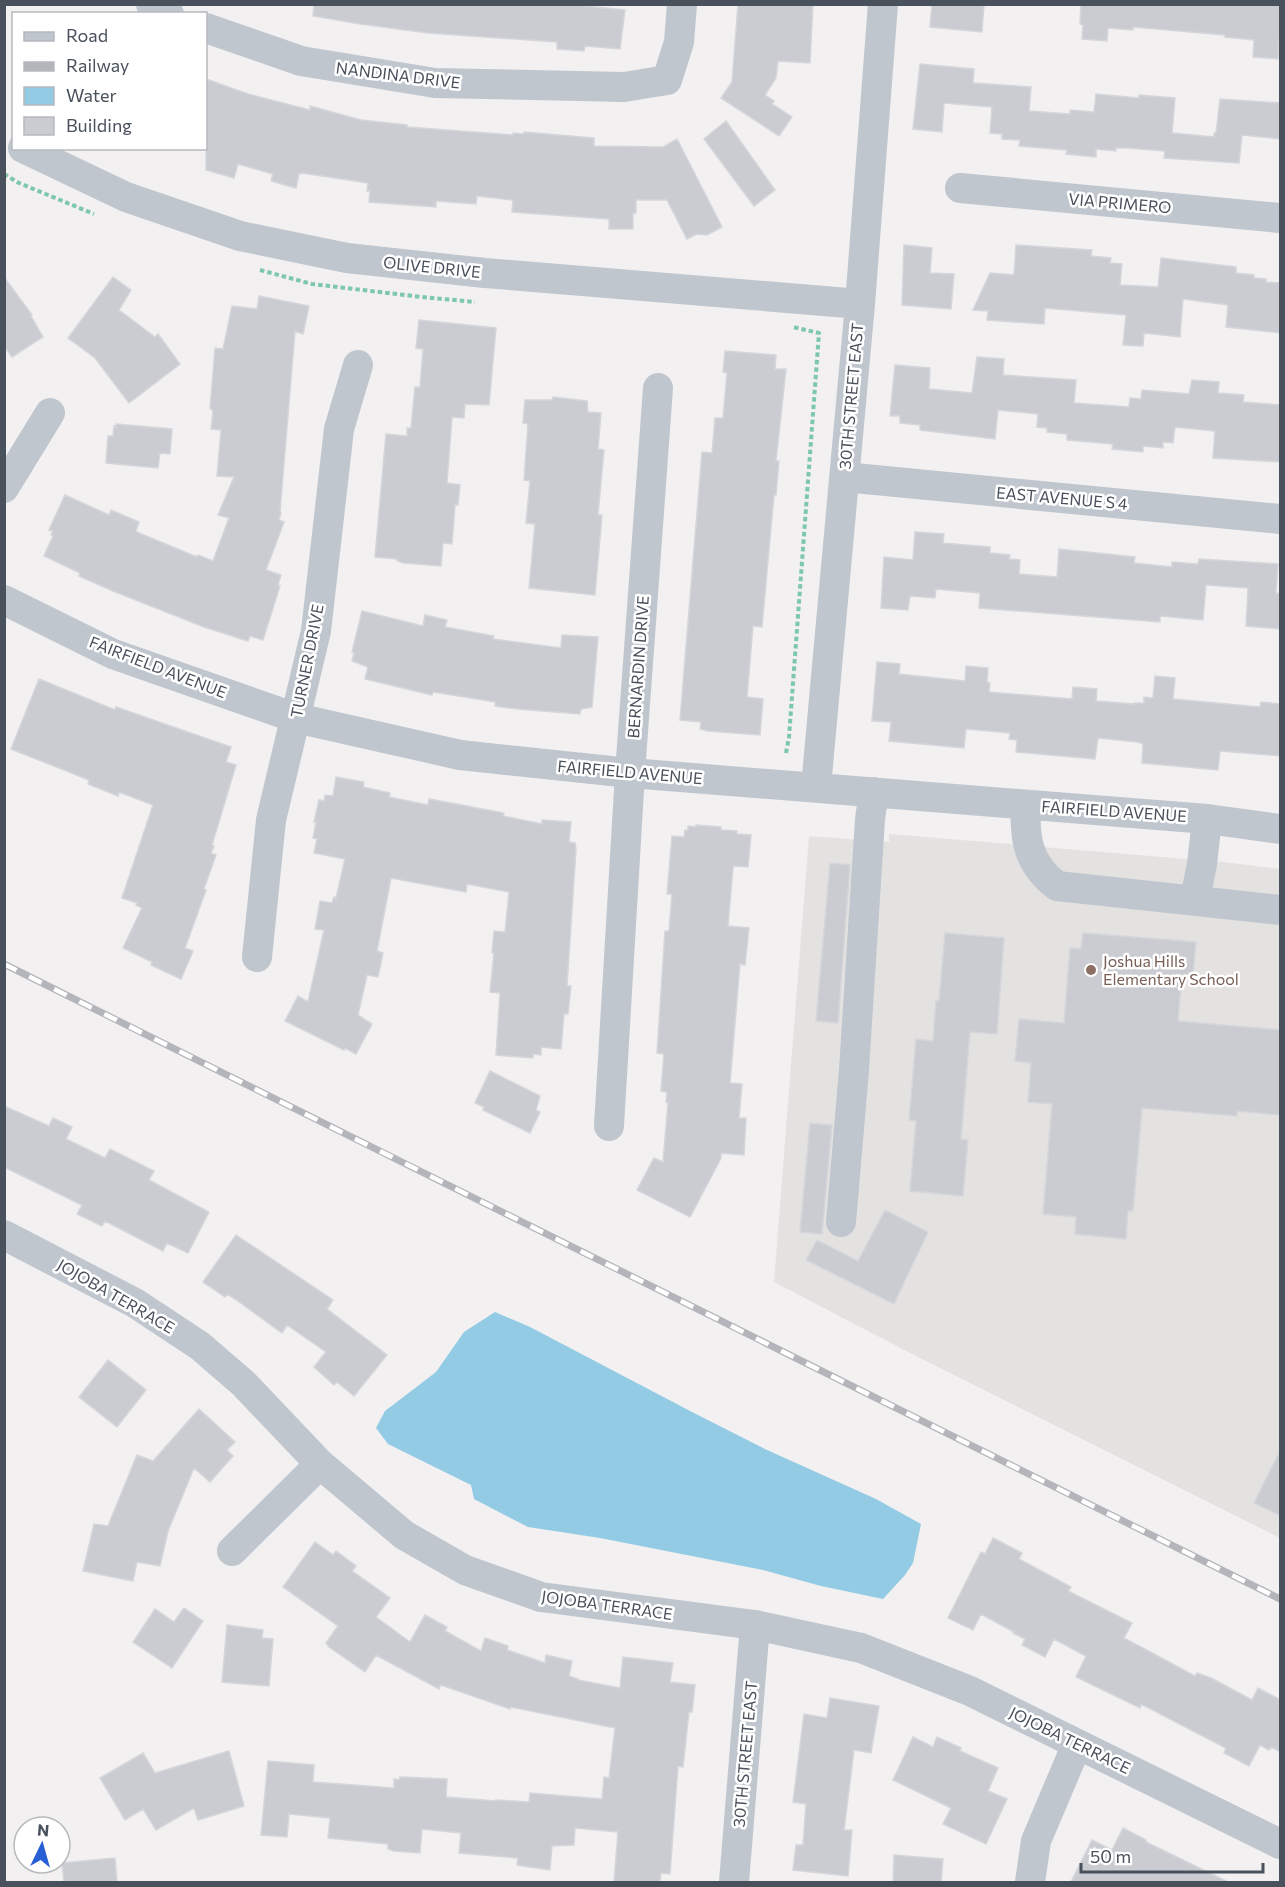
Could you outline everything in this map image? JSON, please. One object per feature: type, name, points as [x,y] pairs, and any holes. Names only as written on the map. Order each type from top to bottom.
[{"type":"street","points":[[151,4],[165,12]]},
{"type":"street","name":"NANDINA DRIVE","points":[[207,28],[301,61],[435,83],[624,87],[667,80],[679,42],[682,4]]},
{"type":"street","name":"30TH STREET EAST","points":[[816,787],[860,304],[883,4]]},
{"type":"street","name":"OLIVE DRIVE","points":[[27,150],[126,197],[240,236],[347,258],[497,274],[860,304]]},
{"type":"street","name":"VIA PRIMERO","points":[[960,188],[1281,218]]},
{"type":"street","name":"TURNER DRIVE","points":[[257,957],[270,820],[316,631],[339,429],[358,365]]},
{"type":"street","name":"BERNARDIN DRIVE","points":[[609,1126],[630,773],[658,388]]},
{"type":"street","points":[[4,488],[50,413]]},
{"type":"street","name":"EAST AVENUE S 4","points":[[844,477],[1281,519]]},
{"type":"street","name":"FAIRFIELD AVENUE","points":[[4,600],[113,654],[296,718],[460,755],[630,773],[1207,819],[1281,829]]},
{"type":"street","points":[[841,1222],[854,1070],[870,819],[874,792]]},
{"type":"street","points":[[1026,805],[1024,832],[1028,847],[1045,877],[1057,886],[1281,910]]},
{"type":"street","points":[[1195,899],[1207,819]]},
{"type":"street","name":"JOJOBA TERRACE","points":[[4,1236],[135,1303],[200,1346],[244,1384],[320,1464],[404,1535],[465,1570],[541,1598],[755,1625],[861,1648],[970,1691],[1281,1844]]},
{"type":"street","points":[[232,1551],[320,1464]]},
{"type":"street","name":"30TH STREET EAST","points":[[734,1882],[755,1625]]},
{"type":"street","points":[[1030,1882],[1036,1841],[1077,1744]]},
{"type":"path","points":[[786,753],[819,333]]},
{"type":"shaded area","points":[[889,834],[1223,862],[1280,869],[1280,1538],[916,1356],[774,1282],[809,836],[889,842]]},
{"type":"water","points":[[495,1312],[530,1327],[767,1450],[876,1499],[921,1524],[913,1563],[883,1599],[821,1586],[763,1570],[600,1538],[528,1527],[474,1499],[471,1485],[388,1444],[376,1428],[385,1411],[436,1372],[464,1332]]},
{"type":"building","points":[[314,4],[566,4],[625,10],[620,49],[585,46],[584,51],[557,49],[557,42],[428,33],[313,16]]},
{"type":"building","points":[[738,4],[813,4],[810,63],[778,61],[776,78],[765,95],[774,101],[772,104],[792,117],[779,136],[721,98],[732,82]]},
{"type":"building","points":[[932,4],[984,4],[982,32],[930,27]]},
{"type":"building","points":[[1081,4],[1266,4],[1281,6],[1278,59],[1253,57],[1254,40],[1225,37],[1225,35],[1133,27],[1133,30],[1108,28],[1107,41],[1082,39]]},
{"type":"building","points":[[920,64],[974,69],[973,83],[1031,87],[1029,111],[1070,114],[1070,110],[1094,112],[1096,94],[1139,98],[1139,95],[1175,98],[1172,133],[1214,137],[1220,99],[1281,103],[1281,139],[1242,135],[1239,163],[1164,158],[1165,151],[1127,148],[1116,148],[1116,151],[1096,149],[1096,157],[1066,154],[1067,150],[1019,146],[1020,140],[1002,139],[1002,134],[990,133],[992,107],[944,103],[942,132],[913,129]]},
{"type":"building","points":[[207,79],[248,94],[310,110],[310,106],[361,120],[407,125],[407,127],[513,135],[513,133],[524,134],[524,132],[594,138],[594,146],[663,147],[677,139],[722,227],[707,235],[697,234],[687,239],[667,200],[636,200],[633,229],[609,229],[609,219],[512,212],[513,200],[477,196],[476,204],[436,201],[436,207],[369,202],[368,183],[302,173],[299,174],[296,188],[271,181],[273,174],[238,164],[234,178],[206,170]]},
{"type":"building","points":[[726,121],[775,190],[754,206],[704,139]]},
{"type":"building","points":[[904,245],[932,248],[930,273],[954,274],[951,309],[902,305]]},
{"type":"building","points":[[1016,245],[1092,250],[1091,256],[1111,258],[1110,263],[1122,264],[1120,285],[1158,287],[1161,258],[1236,267],[1236,273],[1254,275],[1254,278],[1266,279],[1266,282],[1281,283],[1281,333],[1226,327],[1228,305],[1183,299],[1180,337],[1144,333],[1143,346],[1123,345],[1126,315],[1045,308],[1044,324],[987,320],[988,311],[973,310],[990,273],[1014,275]]},
{"type":"building","points":[[4,277],[32,315],[43,337],[12,357],[4,346]]},
{"type":"building","points":[[113,277],[131,290],[119,310],[155,337],[158,334],[180,364],[129,403],[95,358],[68,338]]},
{"type":"building","points":[[259,296],[309,306],[303,334],[295,331],[279,520],[284,522],[266,570],[281,575],[278,585],[280,586],[263,640],[250,636],[248,641],[204,627],[113,591],[79,576],[80,573],[44,556],[53,536],[51,535],[53,531],[49,530],[65,495],[109,515],[111,510],[139,522],[136,531],[139,533],[197,557],[198,555],[213,561],[229,518],[218,515],[234,477],[217,476],[221,430],[211,429],[213,411],[210,408],[215,348],[223,349],[232,306],[257,309]]},
{"type":"building","points":[[419,320],[496,328],[489,405],[465,404],[464,418],[452,417],[447,483],[460,485],[458,505],[455,505],[452,544],[443,543],[441,566],[404,563],[397,559],[375,557],[386,434],[407,436],[407,428],[411,428],[415,387],[420,387],[423,349],[416,348]]},
{"type":"building","points":[[725,351],[776,355],[775,369],[786,369],[762,627],[753,626],[747,697],[763,699],[760,735],[707,731],[700,729],[701,722],[680,720],[702,452],[712,453],[715,418],[723,418],[727,373],[723,372]]},
{"type":"building","points":[[977,357],[1004,359],[1003,375],[1076,380],[1074,403],[1129,407],[1130,398],[1141,399],[1142,390],[1189,394],[1192,380],[1219,382],[1218,393],[1244,395],[1243,402],[1281,405],[1281,462],[1213,458],[1215,431],[1175,427],[1173,443],[1163,442],[1163,448],[1143,446],[1143,452],[1112,449],[1113,444],[1067,440],[1067,434],[1047,432],[1047,428],[1037,427],[1038,414],[998,410],[995,439],[920,430],[920,425],[900,423],[900,416],[890,416],[895,365],[930,368],[929,389],[972,393]]},
{"type":"building","points":[[553,397],[587,401],[588,412],[601,413],[598,449],[604,450],[598,515],[602,515],[595,595],[529,588],[535,524],[526,523],[530,481],[524,480],[528,424],[523,423],[525,400],[552,400]]},
{"type":"building","points":[[116,424],[172,429],[170,454],[160,453],[158,468],[106,463],[108,436],[113,436]]},
{"type":"building","points":[[915,532],[944,534],[943,543],[990,547],[990,553],[1010,555],[1009,559],[1020,560],[1019,574],[1057,577],[1059,549],[1135,557],[1134,563],[1172,567],[1172,562],[1198,564],[1199,559],[1278,564],[1276,593],[1281,594],[1281,629],[1246,626],[1248,588],[1206,585],[1203,620],[1160,616],[1160,622],[979,608],[980,593],[936,589],[935,598],[910,596],[908,610],[881,608],[884,557],[913,560]]},
{"type":"building","points":[[362,611],[423,626],[425,615],[447,620],[445,627],[494,636],[493,639],[561,648],[562,635],[598,637],[592,707],[581,709],[580,714],[518,709],[495,706],[496,702],[433,692],[432,695],[365,679],[368,667],[352,661]]},
{"type":"building","points":[[877,662],[900,664],[899,674],[965,681],[966,666],[988,668],[989,692],[1072,699],[1073,687],[1097,689],[1096,701],[1134,704],[1144,703],[1144,697],[1153,698],[1155,676],[1175,678],[1173,699],[1260,707],[1261,702],[1281,704],[1281,756],[1220,751],[1218,770],[1142,763],[1143,744],[1098,738],[1095,759],[1016,752],[1017,740],[1009,739],[1010,733],[966,729],[964,748],[889,741],[891,722],[872,721]]},
{"type":"building","points":[[39,679],[115,710],[116,707],[231,747],[226,762],[236,765],[212,845],[214,846],[211,853],[216,855],[185,948],[193,951],[181,979],[123,948],[142,908],[136,905],[137,903],[122,898],[153,805],[119,792],[118,796],[88,784],[89,780],[11,749]]},
{"type":"building","points":[[336,777],[364,782],[363,787],[390,793],[389,797],[428,805],[429,799],[504,813],[503,816],[542,824],[542,820],[571,822],[569,842],[575,843],[576,849],[567,986],[571,986],[568,1014],[564,1014],[561,1049],[541,1047],[541,1055],[533,1054],[533,1058],[496,1055],[500,993],[490,992],[494,953],[492,953],[494,931],[505,932],[509,892],[467,884],[466,892],[391,878],[377,951],[383,953],[378,977],[367,975],[358,1015],[372,1024],[356,1054],[285,1021],[298,996],[308,1002],[324,930],[315,929],[320,901],[332,903],[334,897],[336,898],[345,859],[314,853],[317,839],[313,838],[316,822],[314,822],[319,800],[324,801],[325,795],[333,796]]},
{"type":"building","points":[[696,825],[721,827],[721,830],[751,835],[748,867],[734,866],[733,868],[728,926],[749,928],[745,965],[740,964],[730,1083],[742,1084],[739,1118],[746,1118],[744,1155],[721,1153],[721,1158],[690,1217],[637,1190],[654,1158],[663,1162],[668,1103],[666,1102],[667,1092],[661,1091],[664,1054],[657,1053],[665,931],[669,931],[672,894],[667,894],[672,836],[684,837],[688,826],[696,827]]},
{"type":"building","points":[[830,863],[850,865],[838,1023],[816,1021]]},
{"type":"building","points":[[945,933],[1004,938],[997,1034],[970,1032],[961,1139],[968,1140],[963,1196],[910,1191],[916,1121],[909,1120],[916,1039],[933,1041]]},
{"type":"building","points":[[1083,933],[1196,942],[1193,976],[1182,975],[1178,1021],[1281,1030],[1281,1115],[1237,1111],[1237,1116],[1142,1108],[1133,1211],[1128,1211],[1126,1239],[1075,1234],[1076,1217],[1043,1214],[1052,1104],[1028,1102],[1031,1063],[1015,1061],[1019,1019],[1064,1023],[1070,948],[1081,949]]},
{"type":"building","points":[[490,1071],[540,1096],[536,1110],[540,1112],[530,1133],[483,1110],[484,1107],[475,1103]]},
{"type":"building","points":[[4,1106],[49,1126],[53,1118],[72,1127],[66,1139],[105,1158],[110,1149],[154,1171],[149,1180],[209,1212],[188,1253],[167,1243],[163,1251],[105,1221],[102,1226],[77,1214],[82,1205],[4,1167]]},
{"type":"building","points":[[810,1123],[832,1125],[822,1234],[800,1232]]},
{"type":"building","points":[[885,1210],[928,1232],[894,1304],[806,1260],[817,1240],[858,1261]]},
{"type":"building","points":[[236,1235],[333,1300],[327,1309],[387,1355],[354,1396],[337,1382],[334,1385],[314,1367],[326,1352],[287,1325],[282,1333],[235,1299],[227,1294],[225,1297],[203,1282]]},
{"type":"building","points":[[108,1360],[146,1390],[117,1427],[79,1397]]},
{"type":"building","points":[[199,1409],[235,1442],[227,1450],[233,1456],[210,1482],[194,1468],[168,1531],[160,1566],[137,1562],[133,1581],[83,1571],[94,1524],[108,1526],[137,1455],[153,1461]]},
{"type":"building","points":[[1281,1449],[1281,1516],[1254,1503]]},
{"type":"building","points":[[993,1538],[1022,1553],[1019,1559],[1071,1587],[1068,1591],[1132,1623],[1124,1638],[1195,1676],[1197,1673],[1211,1678],[1252,1700],[1258,1688],[1281,1700],[1281,1752],[1271,1747],[1269,1750],[1260,1745],[1249,1766],[1224,1753],[1226,1748],[1141,1704],[1140,1708],[1076,1677],[1086,1656],[1054,1639],[1045,1657],[1022,1645],[1025,1639],[981,1614],[973,1630],[948,1618],[981,1552],[985,1554]]},
{"type":"building","points":[[315,1542],[333,1555],[336,1551],[356,1566],[352,1571],[390,1598],[376,1617],[410,1642],[425,1615],[447,1627],[445,1631],[481,1651],[485,1638],[508,1646],[507,1650],[545,1663],[546,1655],[572,1661],[569,1676],[578,1680],[620,1688],[623,1657],[673,1663],[670,1682],[695,1685],[692,1712],[689,1712],[683,1767],[678,1766],[670,1874],[661,1873],[660,1882],[614,1882],[618,1832],[575,1828],[574,1845],[552,1846],[550,1870],[517,1865],[518,1858],[459,1853],[461,1833],[422,1829],[420,1853],[394,1851],[388,1849],[388,1844],[328,1838],[330,1818],[289,1814],[287,1837],[261,1835],[268,1761],[314,1765],[313,1782],[394,1788],[394,1779],[399,1780],[400,1777],[447,1779],[446,1797],[496,1801],[529,1802],[530,1793],[602,1799],[604,1777],[609,1778],[615,1728],[511,1707],[510,1709],[441,1685],[439,1689],[376,1655],[365,1672],[329,1647],[326,1643],[338,1626],[283,1587]]},
{"type":"building","points":[[184,1608],[203,1621],[172,1668],[133,1642],[155,1609],[174,1622]]},
{"type":"building","points":[[227,1625],[263,1630],[262,1638],[273,1639],[269,1686],[222,1682]]},
{"type":"building","points":[[830,1698],[879,1706],[871,1753],[854,1750],[844,1830],[852,1830],[848,1876],[793,1870],[796,1845],[803,1845],[806,1804],[793,1802],[804,1714],[827,1718]]},
{"type":"building","points":[[913,1737],[933,1747],[937,1737],[961,1748],[960,1751],[998,1768],[988,1791],[1007,1799],[986,1844],[943,1824],[951,1808],[893,1780]]},
{"type":"building","points":[[229,1751],[244,1806],[198,1820],[194,1808],[156,1830],[143,1809],[125,1820],[100,1778],[143,1753],[155,1773]]},
{"type":"building","points":[[1123,1828],[1146,1842],[1228,1882],[1071,1882],[1092,1840],[1112,1850]]},
{"type":"building","points":[[894,1855],[943,1859],[941,1882],[893,1882]]},
{"type":"building","points":[[115,1858],[117,1882],[64,1882],[63,1875],[72,1875],[72,1862]]},
{"type":"railway","points":[[4,964],[1280,1599]]},
{"type":"place","name":"Joshua Hills Elementary School","points":[[1091,970]]}]
